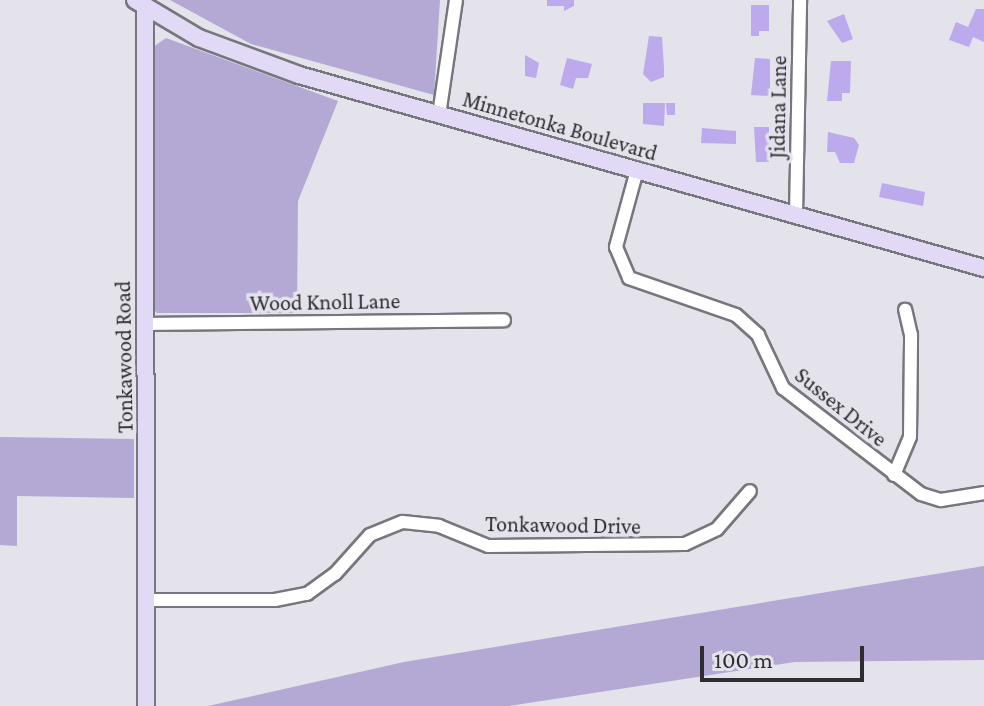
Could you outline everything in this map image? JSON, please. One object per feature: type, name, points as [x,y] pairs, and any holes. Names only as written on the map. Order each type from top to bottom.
[{"type":"main road","name":"Minnetonka Boulevard","points":[[140,4],[199,38],[285,69],[984,268]]},
{"type":"main road","name":"Tonkawood Road","points":[[140,4],[147,324],[146,706]]},
{"type":"street","points":[[439,115],[456,0]]},
{"type":"street","name":"Jidana Lane","points":[[796,215],[800,0]]},
{"type":"street","name":"Sussex Drive","points":[[637,170],[616,247],[629,278],[736,315],[758,335],[783,388],[894,475],[931,498],[984,493]]},
{"type":"street","points":[[894,475],[910,437],[911,335],[905,310]]},
{"type":"street","name":"Wood Knoll Lane","points":[[147,324],[504,320]]},
{"type":"street","name":"Tonkawood Drive","points":[[147,600],[299,596],[335,574],[370,535],[403,522],[439,526],[488,546],[685,544],[717,529],[750,491]]},
{"type":"shaded area","points":[[170,0],[440,0],[434,95],[251,44]]},
{"type":"shaded area","points":[[166,38],[338,101],[298,201],[297,313],[157,313],[153,309],[153,47]]},
{"type":"shaded area","points":[[0,437],[134,439],[134,498],[17,496],[17,546],[0,545]]},
{"type":"shaded area","points":[[984,566],[984,660],[795,662],[509,706],[208,706],[404,662]]},
{"type":"building","points":[[547,0],[574,0],[574,6],[564,11],[564,6],[547,6]]},
{"type":"building","points":[[751,5],[769,5],[769,31],[759,31],[759,36],[751,36]]},
{"type":"building","points":[[976,9],[984,9],[984,42],[973,37],[969,47],[949,40],[956,22],[968,27]]},
{"type":"building","points":[[844,14],[853,39],[842,43],[827,21]]},
{"type":"building","points":[[649,36],[662,37],[664,68],[664,77],[651,82],[643,74]]},
{"type":"building","points":[[525,55],[539,63],[536,78],[525,76]]},
{"type":"building","points":[[567,58],[592,64],[588,78],[576,78],[573,89],[560,85]]},
{"type":"building","points":[[755,58],[770,59],[770,96],[751,95]]},
{"type":"building","points":[[831,61],[851,61],[850,93],[842,93],[842,101],[827,101]]},
{"type":"building","points":[[643,103],[665,103],[664,126],[643,124]]},
{"type":"building","points":[[666,103],[675,103],[675,115],[667,115]]},
{"type":"building","points":[[754,127],[769,127],[769,162],[756,162]]},
{"type":"building","points":[[702,128],[736,131],[736,144],[701,143]]},
{"type":"building","points":[[828,132],[854,138],[859,145],[854,163],[840,163],[835,152],[827,152]]},
{"type":"building","points":[[882,183],[925,192],[923,206],[879,197]]}]
